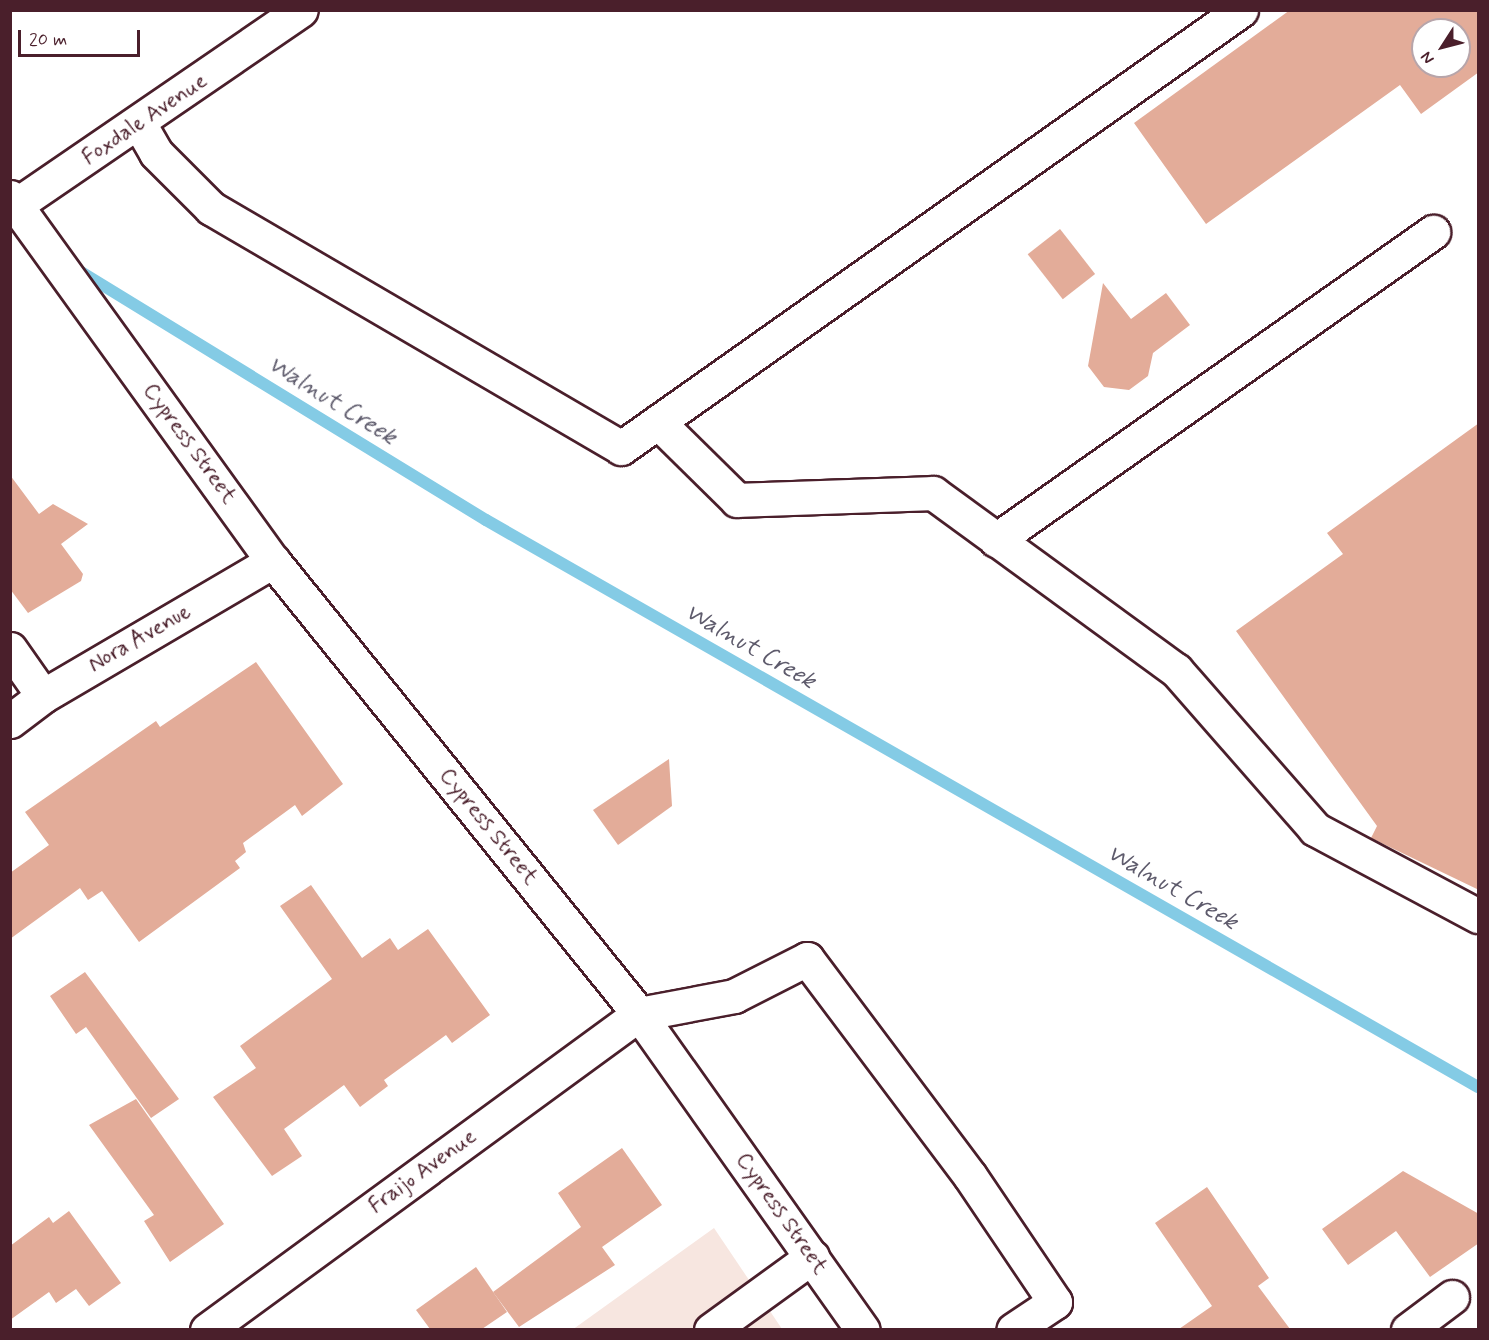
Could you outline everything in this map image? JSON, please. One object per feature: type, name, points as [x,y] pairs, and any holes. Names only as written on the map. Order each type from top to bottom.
[{"type":"street","name":"Foxdale Avenue","points":[[17,200],[140,125],[301,10]]},
{"type":"street","points":[[140,125],[156,153],[211,208],[621,448],[1241,10]]},
{"type":"street","name":"Cypress Street","points":[[17,200],[106,330],[273,561],[639,1014],[863,1329]]},
{"type":"street","points":[[996,540],[1433,232]]},
{"type":"street","points":[[658,422],[737,500],[933,493],[1176,670],[1315,829],[1479,916]]},
{"type":"street","name":"Nora Avenue","points":[[10,721],[43,696],[273,561]]},
{"type":"street","points":[[10,649],[43,696]]},
{"type":"street","points":[[639,1014],[734,996],[807,959],[970,1176],[1054,1302],[1013,1329]]},
{"type":"street","name":"Fraijo Avenue","points":[[207,1329],[639,1014]]},
{"type":"street","points":[[711,1329],[812,1257]]},
{"type":"street","points":[[1408,1329],[1452,1298]]},
{"type":"shaded area","points":[[714,1228],[782,1329],[572,1330]]},
{"type":"building","points":[[1290,10],[1479,10],[1479,72],[1471,78],[1471,18],[1411,18],[1411,78],[1471,78],[1421,114],[1400,85],[1206,224],[1134,123]]},
{"type":"building","points":[[1060,229],[1095,274],[1063,299],[1028,254]]},
{"type":"building","points":[[1103,283],[1131,319],[1166,293],[1190,325],[1153,353],[1148,376],[1129,390],[1104,387],[1088,366]]},
{"type":"building","points":[[1479,423],[1479,890],[1371,838],[1377,826],[1236,631],[1343,554],[1327,533]]},
{"type":"building","points":[[10,475],[39,514],[53,504],[88,524],[61,544],[83,574],[81,581],[28,613],[10,589]]},
{"type":"building","points":[[256,662],[343,784],[302,816],[295,805],[243,843],[246,852],[235,861],[240,868],[139,942],[102,891],[88,900],[80,888],[10,939],[10,873],[49,845],[25,812],[156,721],[160,727]]},
{"type":"building","points":[[669,759],[672,806],[618,845],[593,810]]},
{"type":"building","points":[[311,885],[362,958],[390,938],[398,950],[428,929],[490,1015],[452,1043],[446,1035],[384,1080],[388,1086],[360,1107],[344,1085],[284,1129],[302,1156],[272,1176],[213,1097],[256,1068],[240,1046],[332,979],[280,906]]},
{"type":"building","points":[[85,972],[179,1099],[151,1118],[86,1027],[76,1034],[50,996]]},
{"type":"building","points":[[136,1099],[224,1224],[170,1262],[144,1221],[154,1215],[89,1125]]},
{"type":"building","points":[[622,1148],[662,1205],[602,1247],[615,1265],[519,1327],[493,1292],[581,1227],[558,1193]]},
{"type":"building","points":[[1403,1171],[1479,1214],[1479,1243],[1430,1277],[1396,1231],[1348,1265],[1322,1229]]},
{"type":"building","points":[[1207,1187],[1269,1278],[1258,1286],[1290,1329],[1179,1329],[1212,1306],[1155,1223]]},
{"type":"building","points":[[69,1211],[121,1283],[89,1306],[76,1289],[56,1303],[49,1292],[10,1320],[10,1246],[49,1217],[53,1223]]},
{"type":"building","points":[[476,1267],[507,1312],[482,1329],[430,1329],[416,1310]]},
{"type":"waterway","name":"Walnut Creek","points":[[73,267],[486,520],[1478,1087]]}]
